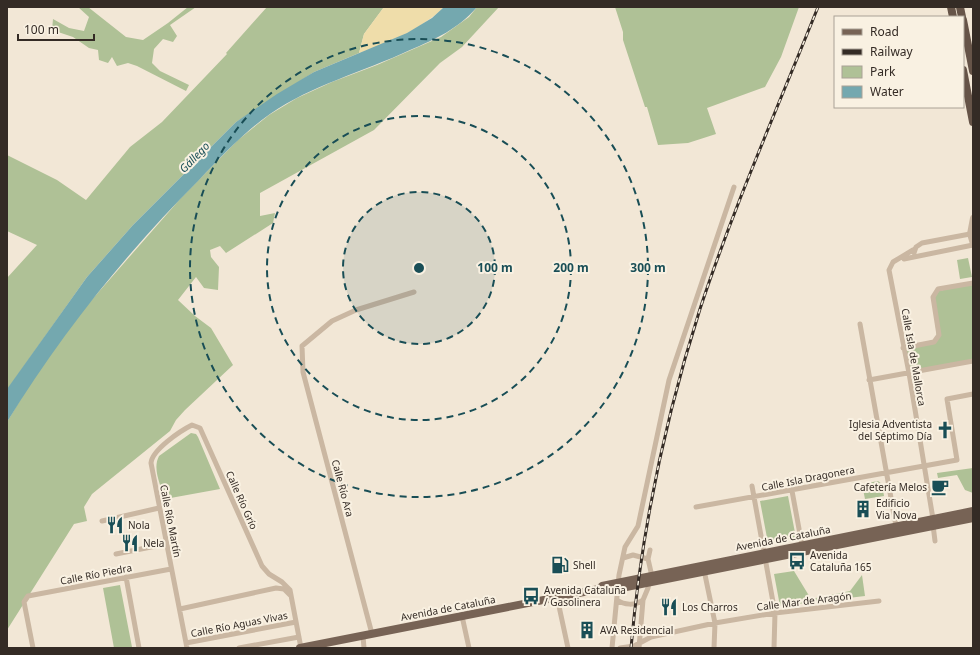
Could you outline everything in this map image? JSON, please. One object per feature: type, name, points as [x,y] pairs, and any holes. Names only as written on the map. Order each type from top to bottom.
[{"type":"highway","points":[[964,23],[973,71]]},
{"type":"highway","points":[[964,75],[973,122]]},
{"type":"main road","name":"Avenida de Cataluña","points":[[301,648],[599,589],[604,591],[617,585],[933,522],[973,511]]},
{"type":"main road","name":"Avenida de Cataluña","points":[[764,556],[802,545],[896,526],[973,518]]},
{"type":"street","points":[[612,648],[617,585],[625,547],[638,526],[669,380],[734,188]]},
{"type":"street","points":[[896,260],[973,245],[970,234],[973,218]]},
{"type":"street","points":[[896,260],[922,243],[970,234]]},
{"type":"street","points":[[913,250],[918,256]]},
{"type":"street","name":"Calle Isla de Mallorca","points":[[896,260],[891,263],[889,270],[909,373],[935,541]]},
{"type":"street","points":[[903,348],[934,342],[937,339],[939,335],[934,297],[938,289],[973,282]]},
{"type":"street","name":"Calle Río Ara","points":[[372,634],[303,372],[302,346],[332,321],[356,310],[414,292]]},
{"type":"street","points":[[860,324],[896,526]]},
{"type":"street","points":[[869,380],[973,361]]},
{"type":"street","name":"Calle Isla Dragonera","points":[[696,507],[957,460],[947,399],[973,394]]},
{"type":"street","name":"Calle Río Martín","points":[[186,646],[180,608],[151,466],[153,456],[184,429],[192,425],[200,428]]},
{"type":"street","name":"Calle Río Grío","points":[[200,428],[262,566],[274,578],[289,588],[301,648]]},
{"type":"street","points":[[790,480],[802,545]]},
{"type":"street","points":[[752,486],[775,613],[774,648]]},
{"type":"street","points":[[102,520],[159,508]]},
{"type":"street","name":"Calle Río Piedra","points":[[116,554],[166,544]]},
{"type":"street","points":[[639,646],[643,600],[650,578],[648,559],[650,550]]},
{"type":"street","points":[[623,558],[633,555],[648,559]]},
{"type":"street","points":[[701,568],[715,623],[714,648]]},
{"type":"street","name":"Calle Río Piedra","points":[[33,648],[24,602],[25,598],[28,596],[171,569]]},
{"type":"street","points":[[126,577],[139,648]]},
{"type":"street","points":[[274,578],[276,588]]},
{"type":"street","points":[[270,591],[274,578]]},
{"type":"street","points":[[180,608],[270,591],[276,588],[284,590],[291,596]]},
{"type":"street","points":[[558,597],[568,648]]},
{"type":"street","points":[[617,600],[621,603],[629,604],[638,604],[643,600]]},
{"type":"street","name":"Calle Mar de Aragón","points":[[620,648],[639,646],[651,638],[715,623],[775,613],[879,601]]},
{"type":"street","points":[[462,616],[469,648]]},
{"type":"street","name":"Calle Río Aguas Vivas","points":[[186,646],[296,622]]},
{"type":"street","points":[[363,636],[364,648]]},
{"type":"street","points":[[239,648],[299,637]]},
{"type":"green space","points":[[78,7],[88,7],[126,37],[143,40],[188,7],[196,7],[170,25],[177,36],[173,42],[163,39],[154,49],[152,63],[160,71],[189,85],[186,91],[137,66],[128,63],[117,66],[112,57],[108,63],[99,60],[98,50],[89,48],[73,37],[52,30],[53,19],[69,28],[84,31],[89,17]]},
{"type":"green space","points":[[267,7],[384,7],[364,34],[359,53],[314,72],[236,122],[133,225],[87,277],[7,390],[7,278],[37,245],[7,231],[7,155],[57,180],[86,200],[130,147],[162,122],[227,54],[226,53]]},
{"type":"green space","points":[[477,7],[499,7],[462,47],[440,63],[374,130],[260,193],[260,216],[275,213],[273,223],[226,253],[220,246],[210,250],[211,257],[219,267],[218,290],[204,288],[196,277],[178,300],[195,316],[211,328],[233,365],[185,410],[176,420],[170,431],[92,494],[84,507],[87,521],[74,524],[7,630],[7,422],[34,377],[82,311],[181,198],[238,140],[269,115],[297,98],[332,82],[377,65],[441,37],[469,17]]},
{"type":"green space","points":[[615,7],[799,7],[781,57],[765,87],[707,108],[716,134],[688,143],[658,145],[647,107],[645,107],[623,40],[623,32]]},
{"type":"green space","points":[[968,258],[972,277],[960,279],[957,260]]},
{"type":"green space","points":[[973,283],[973,361],[909,373],[903,348],[937,339],[933,297],[935,292]]},
{"type":"green space","points":[[191,433],[196,434],[198,437],[220,489],[165,499],[159,483],[156,466],[157,461],[159,456]]},
{"type":"green space","points":[[973,468],[973,493],[965,490],[957,475],[938,478],[937,473]]},
{"type":"green space","points":[[878,481],[882,484],[884,496],[865,499],[862,484]]},
{"type":"green space","points":[[788,496],[796,538],[768,543],[760,501]]},
{"type":"green space","points":[[794,571],[811,599],[850,591],[862,575],[865,596],[780,606],[774,574]]},
{"type":"green space","points":[[120,585],[132,647],[114,648],[103,588]]},
{"type":"sand","points":[[384,7],[444,7],[415,29],[393,40],[359,53],[364,34]]},
{"type":"water","points":[[444,7],[477,7],[470,15],[446,33],[392,58],[320,87],[286,104],[260,121],[233,146],[172,208],[120,265],[72,326],[7,422],[7,389],[87,277],[133,225],[236,122],[277,94],[314,72],[407,33],[432,18]]},
{"type":"railway","points":[[631,648],[635,605],[648,519],[665,434],[687,350],[727,232],[818,7]]},
{"type":"place","name":"Iglesia Adventista del Séptimo Día","points":[[945,430]]},
{"type":"place","name":"Cafetería Melos","points":[[940,487]]},
{"type":"place","name":"Edificio Via Nova","points":[[863,509]]},
{"type":"place","name":"Nola","points":[[115,525]]},
{"type":"place","name":"Nela","points":[[130,543]]},
{"type":"place","name":"Avenida Cataluña 165","points":[[797,561]]},
{"type":"place","name":"Shell","points":[[560,565]]},
{"type":"place","name":"Avenida Cataluña / Gasolinera","points":[[531,596]]},
{"type":"place","name":"Los Charros","points":[[669,607]]},
{"type":"place","name":"AVA Residencial","points":[[587,630]]},
{"type":"water label","name":"Gállego","points":[[194,157]]}]
